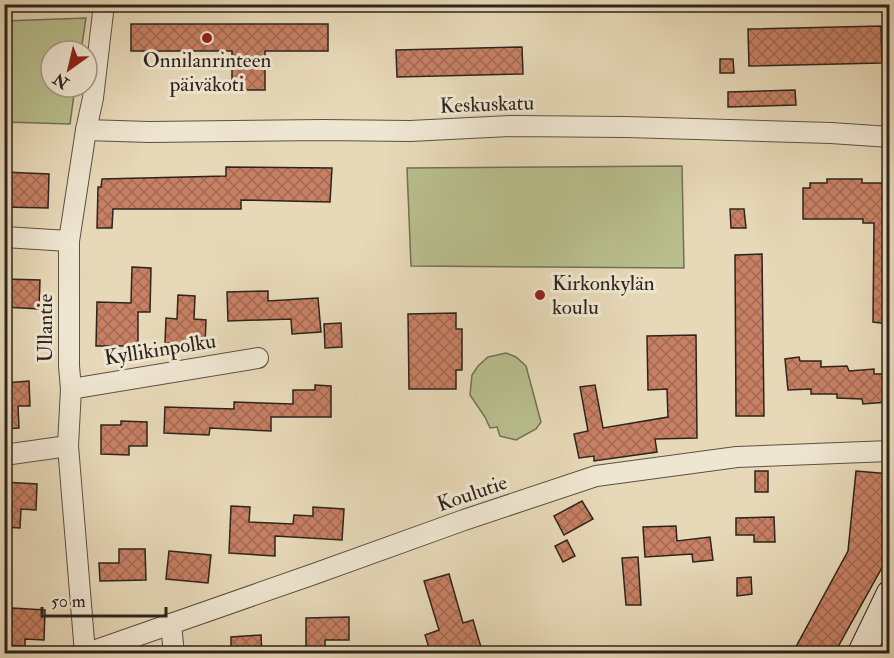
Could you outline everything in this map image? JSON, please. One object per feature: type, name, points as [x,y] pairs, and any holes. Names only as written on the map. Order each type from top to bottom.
[{"type":"main road","points":[[861,654],[888,598]]},
{"type":"street","name":"Ullantie","points":[[85,653],[68,446],[71,388],[69,241],[93,98],[104,4]]},
{"type":"street","name":"Keskuskatu","points":[[86,130],[410,131],[512,126],[831,133],[890,137]]},
{"type":"street","points":[[4,237],[18,236],[69,241]]},
{"type":"street","name":"Kyllikinpolku","points":[[71,388],[258,358]]},
{"type":"street","points":[[4,455],[68,446]]},
{"type":"street","name":"Koulutie","points":[[85,653],[596,476],[737,457],[890,452]]},
{"type":"street","points":[[171,624],[174,654]]},
{"type":"green space","points":[[86,18],[83,39],[39,39],[39,99],[73,99],[70,124],[5,122],[5,21]]},
{"type":"green space","points":[[682,166],[684,268],[411,266],[407,168]]},
{"type":"green space","points":[[506,353],[516,357],[526,366],[541,422],[536,429],[516,440],[500,436],[497,427],[490,428],[470,395],[472,375],[478,366],[488,357]]},
{"type":"building","points":[[131,24],[328,24],[328,51],[265,51],[265,90],[232,90],[232,51],[131,51]]},
{"type":"building","points":[[881,26],[882,63],[749,66],[748,29]]},
{"type":"building","points":[[522,47],[523,74],[397,77],[396,50]]},
{"type":"building","points":[[720,59],[733,59],[734,73],[720,73]]},
{"type":"building","points":[[795,90],[796,105],[728,107],[728,92]]},
{"type":"building","points":[[226,167],[332,168],[330,202],[241,200],[241,209],[113,209],[112,228],[97,228],[98,187],[101,187],[102,179],[226,176]]},
{"type":"building","points":[[4,172],[49,174],[48,208],[4,207]]},
{"type":"building","points":[[827,179],[862,179],[862,183],[885,183],[885,188],[890,188],[889,324],[873,322],[874,223],[863,223],[863,219],[803,219],[803,188],[810,188],[810,183],[827,183]]},
{"type":"building","points":[[730,209],[744,209],[746,228],[731,228]]},
{"type":"building","points":[[762,254],[764,416],[736,416],[735,255]]},
{"type":"building","points":[[132,267],[151,268],[150,312],[138,312],[138,346],[96,346],[97,302],[131,303]]},
{"type":"building","points":[[4,279],[40,280],[39,309],[4,307]]},
{"type":"building","points":[[268,291],[268,301],[318,298],[321,332],[292,334],[291,319],[228,321],[227,292]]},
{"type":"building","points":[[178,295],[195,296],[194,319],[206,320],[205,344],[165,343],[166,318],[177,319]]},
{"type":"building","points":[[456,313],[456,329],[462,329],[462,370],[456,370],[456,389],[409,389],[408,314]]},
{"type":"building","points":[[341,323],[342,347],[325,348],[324,324]]},
{"type":"building","points":[[696,335],[697,438],[655,439],[657,452],[594,461],[594,456],[579,458],[574,434],[588,431],[580,387],[595,385],[603,428],[668,417],[667,389],[648,390],[647,336]]},
{"type":"building","points":[[799,357],[800,361],[821,361],[821,367],[847,366],[849,371],[874,369],[874,374],[888,374],[888,402],[863,404],[862,399],[837,398],[837,394],[811,394],[811,389],[788,390],[785,359]]},
{"type":"building","points":[[29,381],[30,406],[18,406],[19,428],[4,429],[5,383]]},
{"type":"building","points":[[315,385],[331,386],[331,417],[271,417],[271,431],[210,428],[209,435],[164,433],[165,407],[234,409],[234,402],[293,404],[293,390],[315,390]]},
{"type":"building","points":[[121,421],[147,422],[147,446],[129,446],[129,455],[101,454],[101,425],[121,425]]},
{"type":"building","points":[[755,471],[768,471],[768,492],[755,492]]},
{"type":"building","points":[[856,471],[890,474],[890,511],[884,564],[834,654],[792,654],[848,551]]},
{"type":"building","points":[[4,482],[37,484],[36,510],[21,509],[20,528],[4,527]]},
{"type":"building","points":[[582,501],[593,519],[564,535],[554,516]]},
{"type":"building","points":[[231,506],[250,507],[249,522],[293,524],[294,515],[313,516],[313,507],[344,509],[342,540],[275,536],[275,556],[229,553]]},
{"type":"building","points":[[774,517],[775,542],[754,542],[754,535],[736,535],[736,518]]},
{"type":"building","points":[[676,526],[677,541],[710,537],[713,560],[693,562],[692,554],[645,557],[643,527]]},
{"type":"building","points":[[567,540],[575,556],[563,562],[555,546]]},
{"type":"building","points":[[119,549],[145,549],[146,580],[100,581],[99,563],[119,563]]},
{"type":"building","points":[[169,551],[211,555],[208,583],[166,579]]},
{"type":"building","points":[[638,557],[641,605],[626,605],[622,558]]},
{"type":"building","points":[[449,574],[463,623],[473,620],[483,654],[449,654],[448,649],[431,654],[425,635],[439,630],[424,581]]},
{"type":"building","points":[[751,577],[752,594],[737,596],[737,578]]},
{"type":"building","points":[[12,608],[45,610],[44,640],[25,639],[25,646],[4,645],[4,627],[11,627]]},
{"type":"building","points":[[349,617],[349,640],[325,640],[325,654],[306,654],[306,618]]},
{"type":"building","points":[[261,635],[262,654],[231,654],[231,637]]},
{"type":"place","name":"Onnilanrinteen päiväkoti","points":[[207,38]]},
{"type":"place","name":"Kirkonkylän koulu","points":[[540,295]]}]
